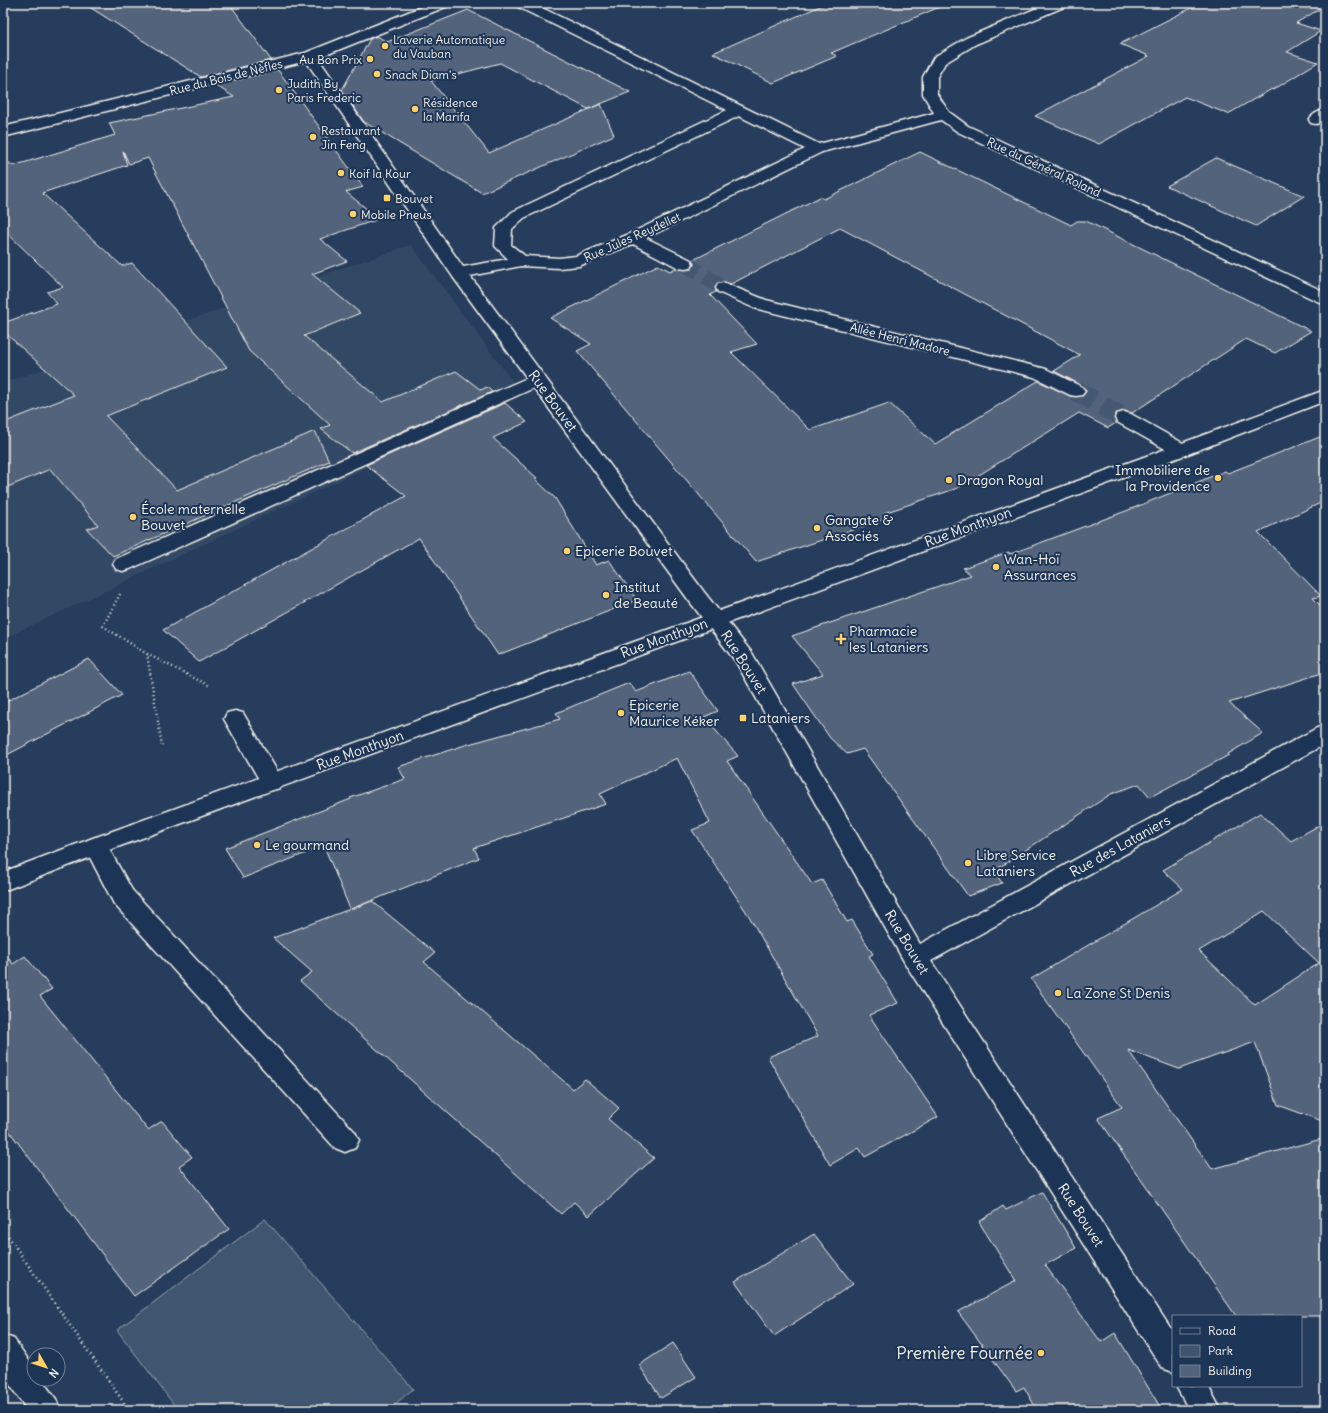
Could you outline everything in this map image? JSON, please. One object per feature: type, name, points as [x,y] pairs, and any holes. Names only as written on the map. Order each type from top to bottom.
[{"type":"street","name":"Rue du Bois de Nèfles","points":[[3,132],[310,56],[426,6],[443,3]]},
{"type":"street","points":[[521,3],[817,149]]},
{"type":"street","name":"Rue du Général Roland","points":[[1061,3],[971,41],[939,60],[930,77],[930,94],[943,115],[963,129],[1325,298]]},
{"type":"street","name":"Rue Bouvet","points":[[310,56],[459,273],[744,658],[915,958],[1172,1356]]},
{"type":"street","points":[[521,261],[503,246],[504,228],[518,215],[740,110]]},
{"type":"street","name":"Rue Jules Reydellet","points":[[459,273],[521,261],[559,263],[579,261],[633,238],[817,149],[943,115]]},
{"type":"street","points":[[633,238],[685,264]]},
{"type":"street","name":"Allée Henri Madore","points":[[724,288],[760,304],[1040,373],[1076,391]]},
{"type":"street","points":[[123,564],[538,380]]},
{"type":"street","name":"Rue Monthyon","points":[[3,882],[96,846],[1181,450],[1325,395]]},
{"type":"street","points":[[1124,418],[1181,450]]},
{"type":"street","points":[[235,720],[272,782]]},
{"type":"street","name":"Rue des Lataniers","points":[[915,958],[1325,734]]},
{"type":"street","points":[[96,846],[123,897],[344,1140]]},
{"type":"street","points":[[3,1349],[45,1410]]},
{"type":"street","points":[[1192,1387],[1206,1410]]},
{"type":"path","points":[[142,555],[103,626],[147,654],[210,686]]},
{"type":"path","points":[[147,654],[162,746]]},
{"type":"path","points":[[3,1229],[129,1410]]},
{"type":"shaded area","name":"École maternelle Bouvet","points":[[411,245],[522,394],[3,639],[3,383]]},
{"type":"green space","points":[[265,1219],[413,1389],[388,1410],[178,1410],[117,1330]]},
{"type":"building","points":[[83,3],[229,3],[271,60],[201,77]]},
{"type":"building","points":[[827,3],[949,3],[831,53],[837,56],[773,83],[713,53]]},
{"type":"building","points":[[1201,3],[1325,3],[1325,6],[1296,23],[1321,31],[1287,52],[1318,62],[1273,90],[1272,89],[1228,114],[1185,97],[1099,144],[1035,116],[1149,56],[1120,44]]},
{"type":"building","points":[[468,10],[630,92],[588,109],[500,63],[431,81],[489,153],[601,104],[614,135],[482,193],[364,122],[342,90],[370,39],[377,36],[387,42]]},
{"type":"building","points":[[278,70],[363,187],[346,192],[379,219],[320,239],[347,261],[312,274],[360,313],[304,336],[383,402],[456,371],[481,390],[487,387],[492,392],[352,453],[321,429],[330,425],[249,351],[148,158],[129,164],[123,151],[127,165],[42,193],[122,266],[132,263],[227,367],[106,416],[177,490],[315,431],[329,461],[113,556],[87,529],[98,525],[50,469],[3,489],[3,423],[74,395],[3,331],[3,323],[57,304],[47,292],[63,287],[3,229],[3,158],[13,166],[115,135],[109,123],[234,97],[215,85]]},
{"type":"building","points":[[920,152],[1071,225],[1077,221],[1086,221],[1311,331],[1275,353],[1246,339],[1132,413],[1124,411],[1117,413],[1114,417],[1116,423],[1108,428],[1079,413],[958,488],[884,513],[888,518],[756,562],[577,351],[591,344],[550,318],[658,265],[670,271],[676,268],[685,270],[691,269],[694,265],[693,260],[820,197],[824,199]],"holes":[[[840,228],[1080,355],[1054,371],[1083,386],[1086,392],[1082,396],[1070,396],[1038,381],[935,444],[889,403],[810,430],[731,352],[757,344],[710,295],[716,292],[715,287],[718,283],[725,282],[731,284]]]},
{"type":"building","points":[[1216,158],[1304,196],[1256,226],[1167,186]]},
{"type":"building","points":[[505,403],[527,422],[493,438],[537,478],[535,479],[555,498],[596,565],[609,560],[637,600],[498,655],[419,538],[199,662],[163,630],[406,496],[366,465]]},
{"type":"building","points":[[1325,435],[1325,501],[1258,532],[1321,596],[1313,598],[1325,610],[1325,672],[1229,703],[1263,733],[1228,754],[1229,755],[1150,797],[1139,784],[1111,794],[994,871],[1002,883],[968,896],[863,749],[847,754],[830,738],[793,684],[823,674],[792,636],[971,575],[963,568],[1009,552],[1010,554],[1126,511],[1225,471],[1228,473]]},
{"type":"building","points":[[89,659],[122,695],[3,757],[3,703]]},
{"type":"building","points":[[689,671],[718,711],[704,717],[738,756],[727,761],[812,884],[822,880],[847,922],[852,920],[873,954],[869,956],[898,1003],[869,1015],[938,1117],[865,1157],[859,1148],[830,1165],[768,1057],[818,1036],[749,916],[692,830],[710,823],[677,758],[600,794],[606,804],[474,848],[479,858],[351,909],[372,901],[435,953],[424,962],[573,1089],[585,1079],[619,1108],[608,1119],[654,1158],[589,1216],[574,1202],[561,1214],[300,981],[312,972],[273,938],[350,909],[324,846],[243,878],[225,848],[351,799],[350,798],[405,779],[398,767],[465,745],[560,719],[556,713],[629,683],[636,692]]},
{"type":"building","points":[[1260,813],[1291,841],[1325,822],[1325,1122],[1278,1105],[1255,1042],[1179,1069],[1128,1050],[1212,1169],[1325,1138],[1325,1316],[1235,1315],[1098,1118],[1122,1107],[1031,979],[1183,889],[1163,870]],"holes":[[[1264,911],[1319,963],[1255,1005],[1199,951]]]},
{"type":"building","points":[[3,951],[13,964],[25,956],[52,989],[40,996],[148,1130],[162,1121],[192,1157],[179,1166],[229,1229],[134,1296],[3,1123]]},
{"type":"building","points":[[1042,1192],[1076,1248],[1045,1265],[1101,1342],[1115,1333],[1162,1410],[1037,1410],[1024,1387],[1016,1391],[958,1312],[1016,1281],[979,1222],[1003,1206],[1006,1210]]},
{"type":"building","points":[[814,1234],[853,1284],[774,1336],[735,1282]]},
{"type":"building","points":[[673,1343],[696,1377],[661,1398],[639,1365]]},
{"type":"tunnel","points":[[685,264],[724,288]]},
{"type":"tunnel","points":[[1076,391],[1124,418]]},
{"type":"place","name":"Laverie Automatique du Vauban","points":[[385,46]]},
{"type":"place","name":"Au Bon Prix","points":[[370,59]]},
{"type":"place","name":"Snack Diam's","points":[[377,74]]},
{"type":"place","name":"Judith By Paris Frederic","points":[[279,90]]},
{"type":"place","name":"Résidence la Marifa","points":[[415,109]]},
{"type":"place","name":"Restaurant Jin Feng","points":[[313,137]]},
{"type":"place","name":"Koif la Kour","points":[[341,173]]},
{"type":"place","name":"Bouvet","points":[[387,198]]},
{"type":"place","name":"Mobile Pneus","points":[[353,214]]},
{"type":"place","name":"Immobiliere de la Providence","points":[[1218,478]]},
{"type":"place","name":"Dragon Royal","points":[[949,480]]},
{"type":"place","name":"École maternelle Bouvet","points":[[133,517]]},
{"type":"place","name":"Gangate & Associés","points":[[817,528]]},
{"type":"place","name":"Epicerie Bouvet","points":[[567,551]]},
{"type":"place","name":"Wan-Hoï Assurances","points":[[996,567]]},
{"type":"place","name":"Institut de Beauté","points":[[606,595]]},
{"type":"place","name":"Pharmacie les Lataniers","points":[[841,639]]},
{"type":"place","name":"Epicerie Maurice Kéker","points":[[621,713]]},
{"type":"place","name":"Lataniers","points":[[743,718]]},
{"type":"place","name":"Le gourmand","points":[[257,845]]},
{"type":"place","name":"Libre Service Lataniers","points":[[968,863]]},
{"type":"place","name":"La Zone St Denis","points":[[1058,993]]},
{"type":"place","name":"Première Fournée","points":[[1041,1353]]}]
